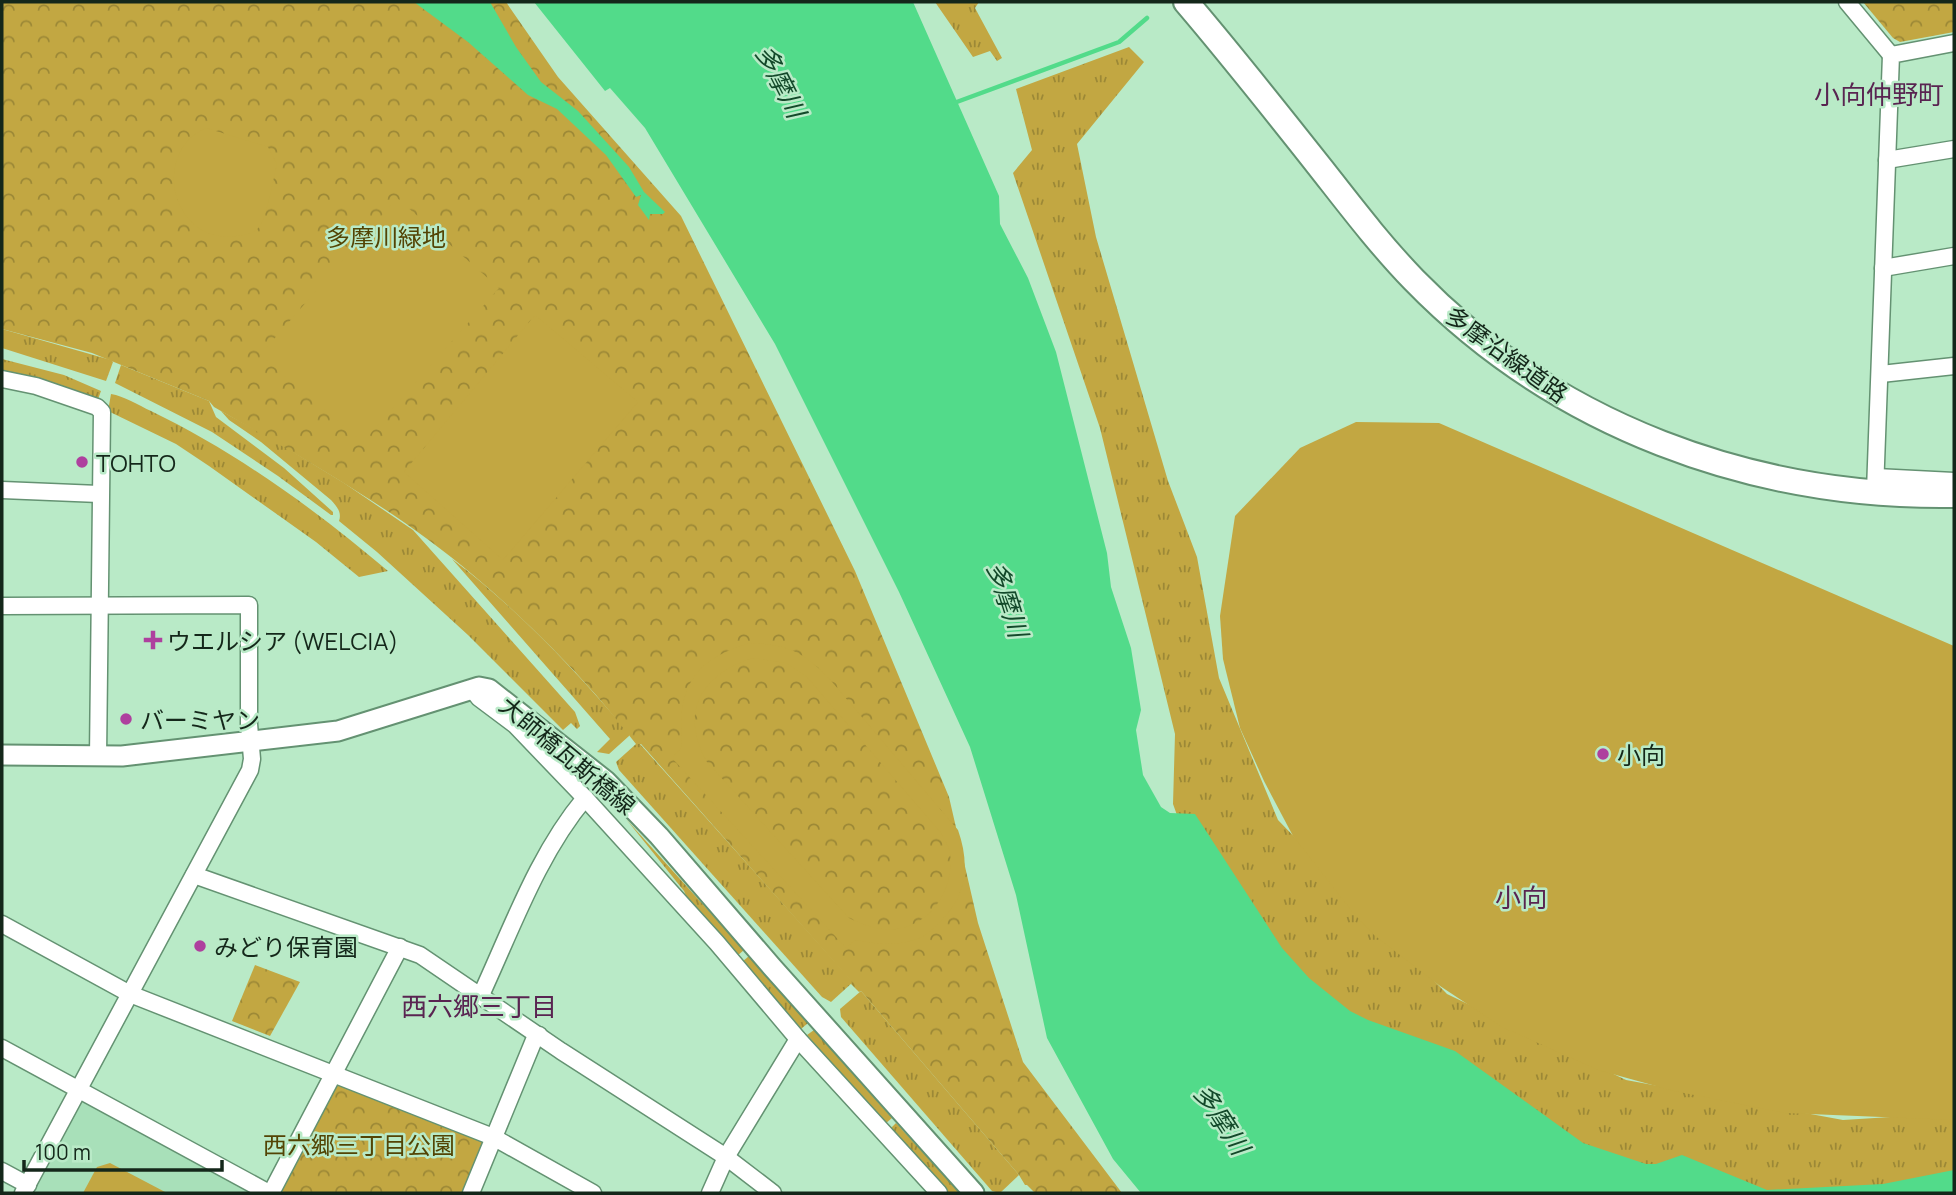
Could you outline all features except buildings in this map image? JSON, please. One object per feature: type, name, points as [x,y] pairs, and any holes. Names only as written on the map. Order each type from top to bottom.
[{"type":"main road","name":"多摩沿線道路","points":[[1186,2],[1392,256],[1453,318],[1509,362],[1594,415],[1682,453],[1738,470],[1788,481],[1875,484],[1954,495]]},
{"type":"street","points":[[1847,2],[1891,55],[1875,484],[1954,481]]},
{"type":"street","points":[[1891,55],[1954,43]]},
{"type":"street","points":[[1886,160],[1954,149]]},
{"type":"street","points":[[1883,268],[1954,256]]},
{"type":"street","points":[[1881,374],[1954,366]]},
{"type":"street","points":[[2,379],[36,386],[100,409],[98,757]]},
{"type":"street","points":[[2,490],[99,494]]},
{"type":"street","points":[[2,606],[249,605],[252,759],[250,770],[25,1189],[2,1171]]},
{"type":"street","points":[[472,689],[515,725],[585,797],[717,943],[798,1039],[939,1193]]},
{"type":"street","name":"大師橋瓦斯橋線","points":[[2,755],[98,757],[338,731],[472,689],[489,689],[606,781],[659,836],[974,1193]]},
{"type":"street","points":[[481,995],[520,908],[564,823],[585,797]]},
{"type":"street","points":[[194,875],[421,955],[726,1157],[772,1193]]},
{"type":"street","points":[[2,924],[130,994],[493,1137],[593,1193]]},
{"type":"street","points":[[2,1048],[270,1193],[400,947]]},
{"type":"street","points":[[471,1193],[534,1040],[539,1035]]},
{"type":"street","points":[[710,1193],[726,1157],[798,1039]]},
{"type":"shaded area","points":[[87,1101],[256,1193],[34,1193],[82,1103]]},
{"type":"green space","name":"多摩川緑地","points":[[2,2],[506,2],[558,77],[681,216],[855,571],[949,797],[978,923],[1023,1062],[1122,1193],[1035,1193],[1025,1185],[861,991],[851,984],[641,744],[636,744],[582,679],[521,618],[443,551],[348,485],[214,407],[209,401],[92,353],[2,329]]},
{"type":"green space","points":[[935,2],[979,2],[975,8],[1002,58],[997,61],[990,51],[973,57]]},
{"type":"green space","points":[[1863,2],[1954,2],[1954,32],[1900,42],[1893,38]]},
{"type":"green space","points":[[1129,47],[1144,62],[1077,144],[1096,237],[1168,481],[1197,557],[1219,678],[1278,820],[1447,994],[1626,1080],[1843,1120],[1954,1113],[1954,1183],[1924,1193],[1455,1193],[1210,907],[1173,804],[1175,734],[1100,428],[1013,173],[1032,150],[1016,89]]},
{"type":"green space","points":[[206,128],[268,147],[277,164],[262,222],[258,229],[246,235],[218,236],[203,230],[190,221],[175,192],[177,159],[187,141]]},
{"type":"green space","points":[[397,198],[499,288],[363,442],[260,355]]},
{"type":"green space","points":[[535,315],[638,402],[503,560],[404,472]]},
{"type":"green space","points":[[2,329],[111,360],[113,362],[106,381],[2,348]]},
{"type":"green space","points":[[2,359],[64,375],[101,391],[97,402],[2,374]]},
{"type":"green space","points":[[121,365],[209,401],[216,417],[284,468],[333,512],[333,515],[212,432],[115,383]]},
{"type":"green space","points":[[111,394],[183,427],[244,464],[304,504],[388,571],[359,577],[316,542],[176,444],[108,411]]},
{"type":"green space","points":[[221,411],[344,483],[413,530],[575,712],[580,726],[577,729],[571,723],[563,730],[468,635],[339,521],[339,512],[331,500]]},
{"type":"green space","name":"小向","points":[[1356,422],[1439,423],[1954,646],[1954,1120],[1785,1113],[1674,1091],[1598,1070],[1502,1027],[1440,986],[1374,935],[1355,915],[1293,836],[1240,728],[1223,659],[1220,616],[1235,516],[1300,448]]},
{"type":"green space","points":[[452,559],[500,598],[545,641],[629,733],[609,754],[597,752],[610,739]]},
{"type":"green space","points":[[750,643],[763,644],[793,651],[809,661],[827,676],[958,830],[965,867],[961,890],[950,911],[925,935],[892,944],[855,940],[846,948],[672,758],[682,747],[682,708],[692,679],[714,658]],"holes":[[[753,658],[786,663],[807,677],[941,833],[948,845],[951,866],[945,891],[930,912],[909,926],[884,929],[849,918],[707,762],[695,727],[700,698],[708,685],[720,674]]]},
{"type":"green space","points":[[636,744],[640,744],[853,982],[831,1002],[822,997],[619,770],[616,762]]},
{"type":"green space","points":[[626,819],[744,950],[737,956],[687,898]]},
{"type":"green space","points":[[749,956],[808,1023],[801,1029],[742,962]]},
{"type":"green space","points":[[255,965],[300,982],[270,1036],[232,1021]]},
{"type":"green space","points":[[861,991],[1019,1175],[1000,1193],[992,1191],[841,1017],[840,1009]]},
{"type":"green space","points":[[814,1030],[892,1118],[885,1124],[807,1035]]},
{"type":"green space","name":"西六郷三丁目公園","points":[[341,1084],[481,1139],[484,1146],[465,1193],[281,1191],[334,1087]]},
{"type":"green space","points":[[896,1123],[960,1193],[948,1193],[890,1129]]},
{"type":"green space","points":[[110,1163],[167,1193],[83,1193],[97,1167]]},
{"type":"water","points":[[414,2],[490,2],[516,47],[541,82],[578,111],[629,167],[644,192],[665,212],[650,214],[649,220],[638,205],[641,195],[636,197],[606,155],[557,109],[528,95],[468,42]]},
{"type":"water","name":"多摩川","points":[[534,2],[913,2],[999,196],[1000,224],[1028,278],[1056,352],[1107,553],[1111,587],[1131,648],[1141,710],[1136,730],[1143,775],[1161,807],[1170,813],[1195,814],[1282,948],[1309,978],[1350,1011],[1368,1020],[1455,1051],[1583,1143],[1646,1164],[1656,1164],[1682,1155],[1767,1190],[1883,1184],[1954,1170],[1954,1193],[1141,1193],[1113,1159],[1047,1038],[1016,895],[970,747],[899,592],[775,344],[645,128],[610,88],[605,91]]},
{"type":"waterway","points":[[954,103],[1119,42],[1147,18]]},
{"type":"place","name":"TOHTO","points":[[82,462]]},
{"type":"place","name":"ウエルシア (WELCIA)","points":[[153,640]]},
{"type":"place","name":"バーミヤン","points":[[126,719]]},
{"type":"place","name":"小向","points":[[1603,754]]},
{"type":"place","name":"みどり保育園","points":[[200,946]]},
{"type":"district","name":"小向仲野町","points":[[1879,94]]},
{"type":"district","name":"小向","points":[[1521,897]]},
{"type":"district","name":"西六郷三丁目","points":[[479,1006]]}]
